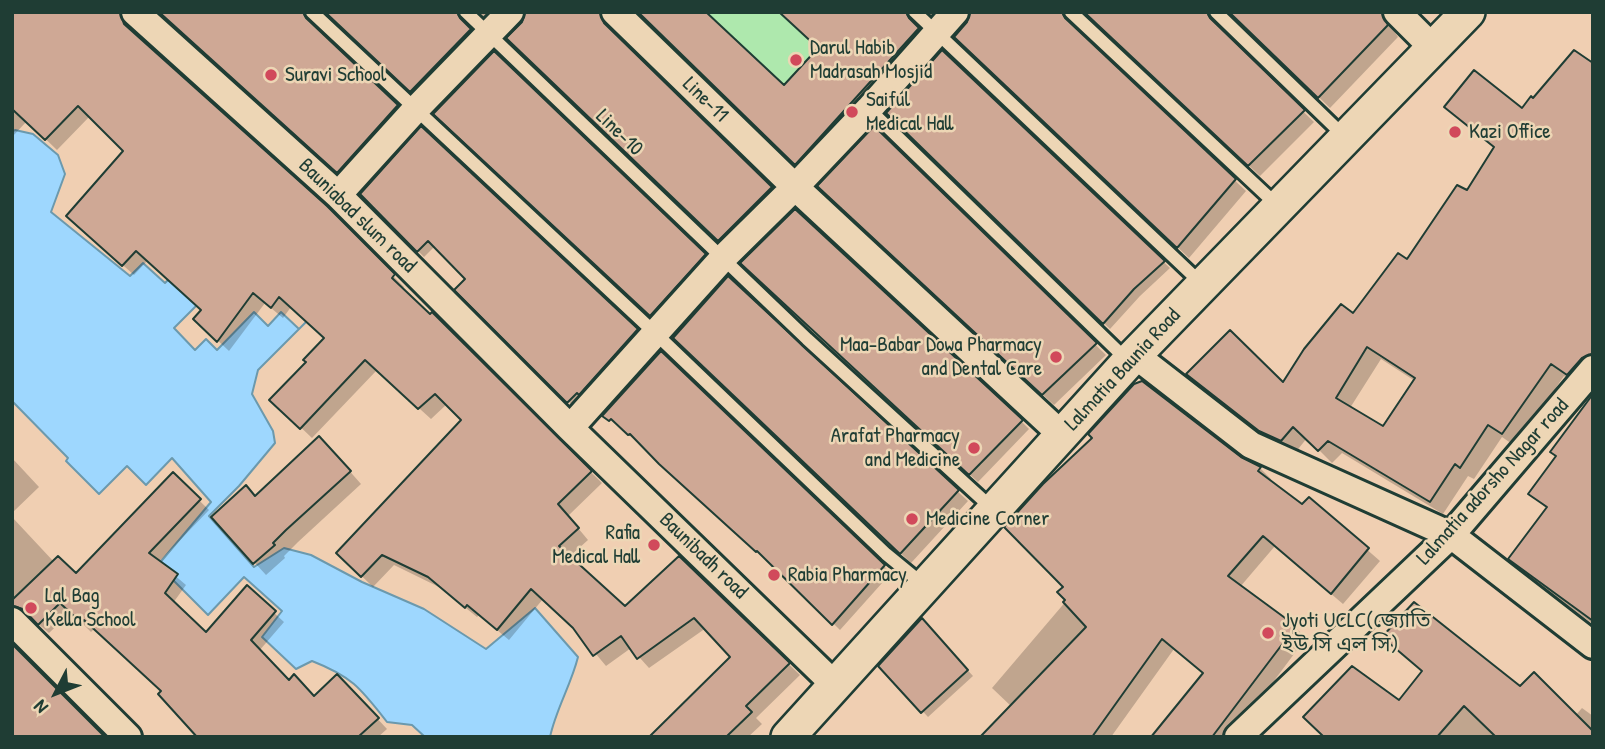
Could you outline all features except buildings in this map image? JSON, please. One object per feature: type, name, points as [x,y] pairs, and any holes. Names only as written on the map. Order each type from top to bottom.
[{"type":"street","name":"Bauniabad slum road","points":[[135,12],[338,195],[570,428]]},
{"type":"street","points":[[338,195],[415,110],[510,12]]},
{"type":"street","name":"Line-11","points":[[615,12],[795,187],[1062,435]]},
{"type":"street","points":[[570,428],[723,258],[869,109],[955,12]]},
{"type":"street","points":[[1397,12],[1433,48]]},
{"type":"street","name":"Lalmatia Baunia Road","points":[[788,737],[1131,359],[1468,12]]},
{"type":"street","points":[[1131,359],[1251,445],[1451,535],[1593,645]]},
{"type":"street","name":"Lalmatia adorsho Nagar road","points":[[1248,734],[1451,535],[1593,369]]},
{"type":"street","name":"Baunibadh road","points":[[570,428],[835,685]]},
{"type":"street","points":[[12,621],[128,737]]},
{"type":"lane","points":[[312,12],[886,554],[925,586]]},
{"type":"lane","name":"Line-10","points":[[466,12],[807,339],[994,511]]},
{"type":"lane","points":[[915,12],[1203,285]]},
{"type":"lane","points":[[1071,12],[1279,207]]},
{"type":"lane","points":[[1216,12],[1346,138]]},
{"type":"lane","points":[[869,109],[1131,359]]},
{"type":"green space","name":"Darul Habib Madrasah Mosjid","points":[[912,12],[915,15],[831,105],[850,124],[821,155],[670,14]]},
{"type":"water","points":[[15,130],[33,134],[58,155],[65,174],[51,212],[130,276],[143,263],[165,283],[226,221],[232,270],[174,328],[195,350],[206,339],[217,350],[254,312],[268,326],[281,312],[299,329],[258,370],[252,394],[273,431],[275,443],[239,486],[209,516],[254,567],[284,548],[311,555],[362,582],[424,609],[486,649],[535,608],[578,657],[550,737],[425,737],[412,725],[387,722],[363,692],[347,679],[312,661],[296,669],[262,637],[282,611],[244,577],[208,615],[158,565],[211,502],[172,458],[146,485],[127,466],[99,494],[12,401],[12,132]]},
{"type":"place","name":"Darul Habib Madrasah Mosjid","points":[[796,60]]},
{"type":"place","name":"Suravi School","points":[[271,75]]},
{"type":"place","name":"Saiful Medical Hall","points":[[852,112]]},
{"type":"place","name":"Kazi Office","points":[[1455,132]]},
{"type":"place","name":"Maa-Babar Dowa Pharmacy and Dental Care","points":[[1056,357]]},
{"type":"place","name":"Arafat Pharmacy and Medicine","points":[[974,448]]},
{"type":"place","name":"Medicine Corner","points":[[912,519]]},
{"type":"place","name":"Rafia Medical Hall","points":[[654,545]]},
{"type":"place","name":"Rabia Pharmacy","points":[[774,575]]},
{"type":"place","name":"Lal Bag Kella School","points":[[31,608]]},
{"type":"place","name":"Jyoti UCLC(জ্যোতি ইউ সি এল সি)","points":[[1268,633]]}]
